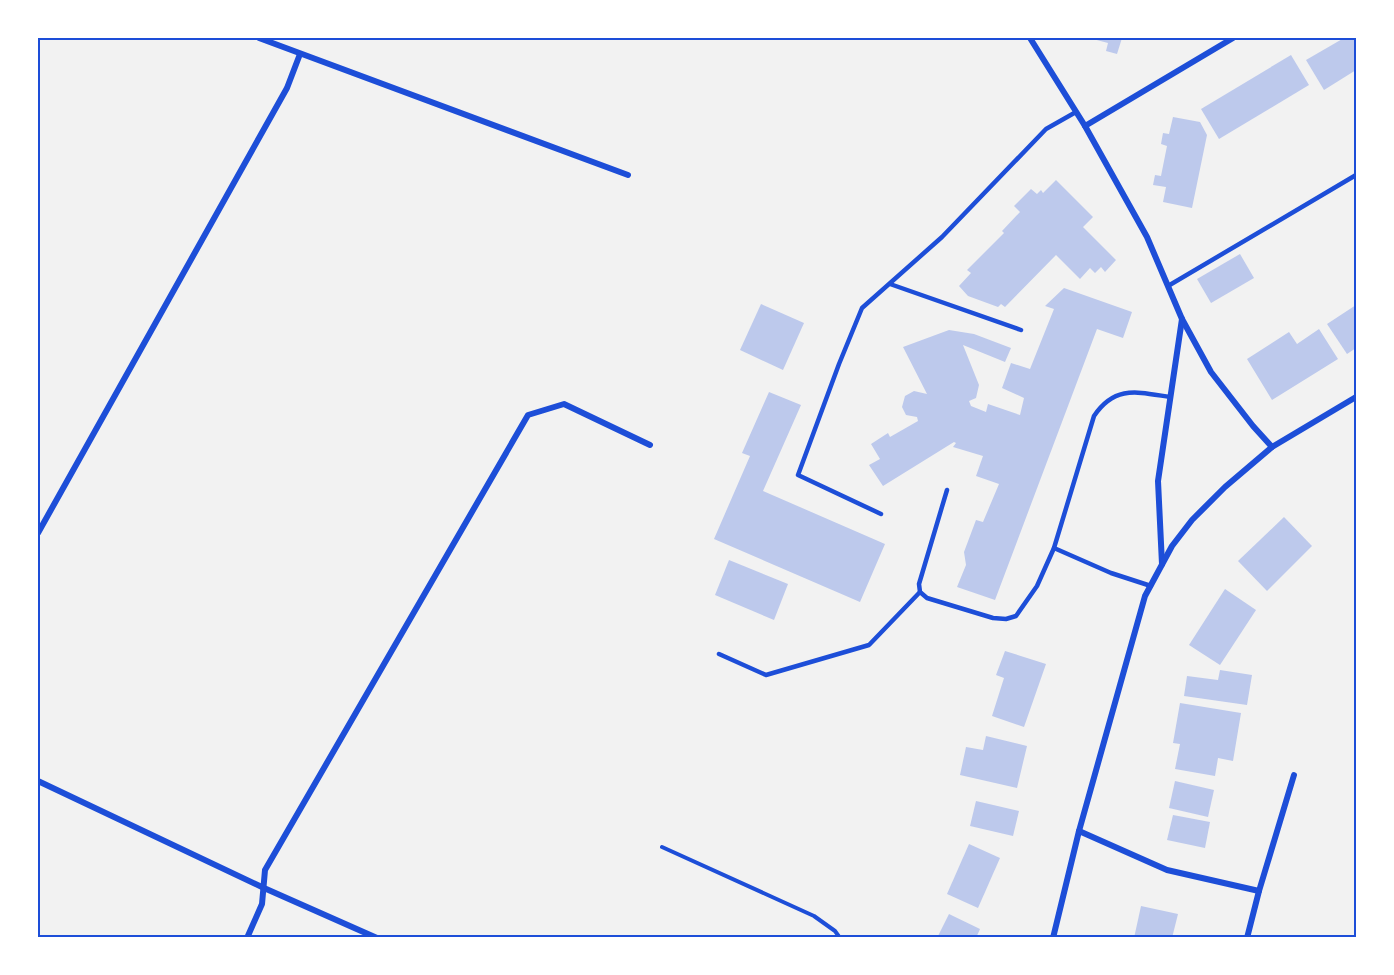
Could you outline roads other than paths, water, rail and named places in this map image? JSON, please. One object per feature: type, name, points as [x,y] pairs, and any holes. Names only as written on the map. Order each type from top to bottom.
[{"type":"street","points":[[259,38],[628,175]]},
{"type":"street","points":[[1030,38],[1085,126],[1147,237],[1182,319],[1211,372],[1272,447]]},
{"type":"street","points":[[1085,126],[1233,38]]},
{"type":"street","points":[[38,533],[287,88],[300,54]]},
{"type":"street","points":[[1162,565],[1158,481],[1182,319]]},
{"type":"street","points":[[1053,938],[1079,831],[1145,596],[1172,546],[1192,520],[1225,487],[1272,447],[1356,397]]},
{"type":"street","points":[[247,938],[262,904],[265,870],[528,415],[564,404],[650,445]]},
{"type":"street","points":[[1247,938],[1294,775]]},
{"type":"street","points":[[38,781],[264,888],[377,938]]},
{"type":"street","points":[[1079,831],[1167,870],[1259,891]]},
{"type":"lane","points":[[881,514],[798,475],[862,308],[942,237],[1046,129],[1076,112]]},
{"type":"lane","points":[[1168,286],[1356,175]]},
{"type":"lane","points":[[890,284],[1021,330]]},
{"type":"lane","points":[[947,489],[919,584],[920,592],[927,598],[993,618],[1006,619],[1016,616],[1037,586],[1054,548],[1094,416],[1102,404],[1110,397],[1120,393],[1145,393],[1170,397]]},
{"type":"lane","points":[[1054,548],[1111,573],[1151,586]]},
{"type":"lane","points":[[719,654],[766,675],[869,645],[920,592]]}]
